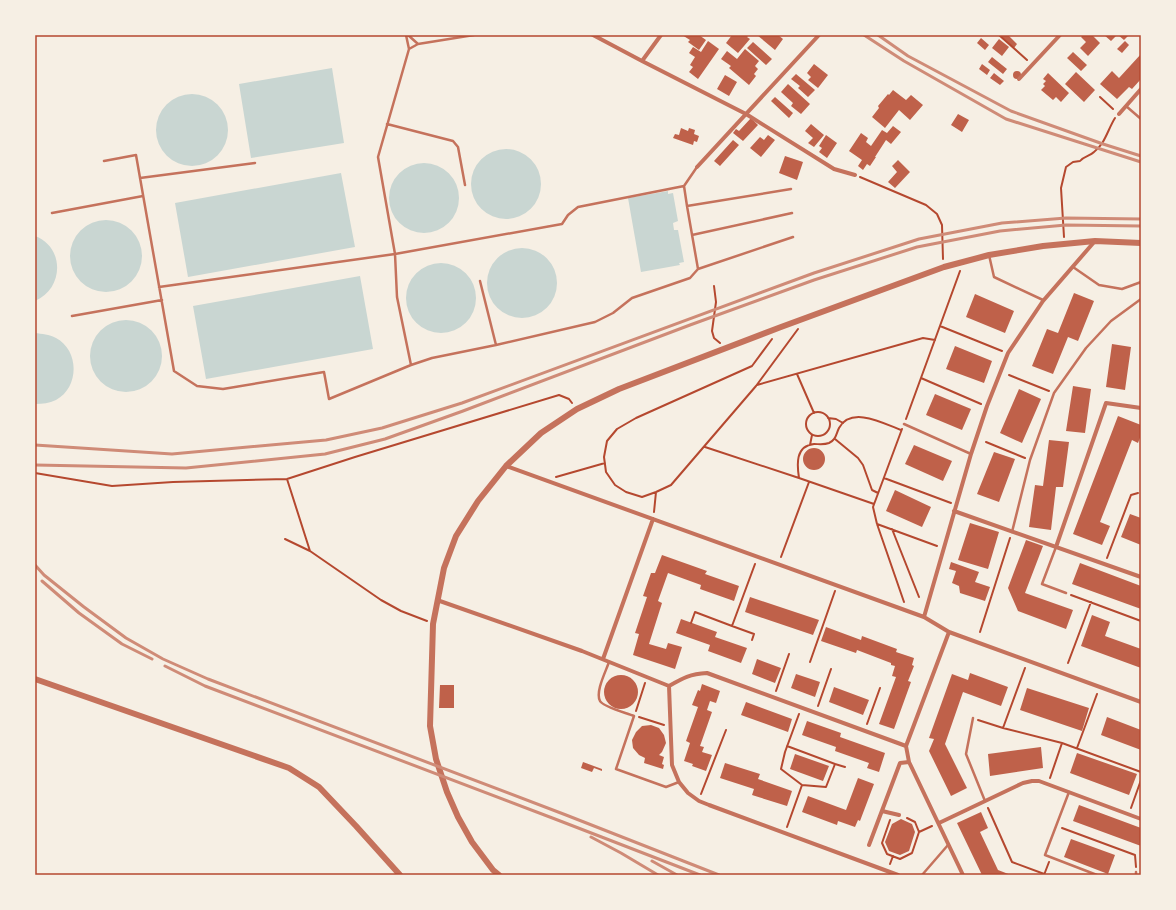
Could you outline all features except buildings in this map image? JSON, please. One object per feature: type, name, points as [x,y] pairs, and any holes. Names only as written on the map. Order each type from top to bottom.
[{"type":"street","points":[[593,35],[746,114],[834,169],[855,175]]},
{"type":"street","points":[[642,61],[661,35]]},
{"type":"street","points":[[697,167],[819,35]]},
{"type":"street","points":[[1019,79],[1060,35]]},
{"type":"street","points":[[1119,114],[1141,89]]},
{"type":"street","points":[[924,617],[971,454],[987,406],[1008,353],[1044,301],[1095,241]]},
{"type":"street","points":[[499,875],[493,870],[472,842],[458,817],[447,792],[436,759],[430,726],[433,624],[444,568],[456,536],[478,501],[506,466],[541,433],[576,409],[619,389],[944,267],[989,256],[1043,246],[1095,241],[1141,244]]},
{"type":"street","points":[[1056,547],[1106,403],[1141,408]]},
{"type":"street","points":[[506,466],[924,617],[949,632],[1141,702]]},
{"type":"street","points":[[954,511],[1141,577]]},
{"type":"street","points":[[603,659],[653,519]]},
{"type":"street","points":[[437,600],[603,659],[670,686]]},
{"type":"street","points":[[949,632],[906,746],[910,762],[963,875]]},
{"type":"street","points":[[670,686],[679,680],[694,674],[707,673],[906,746]]},
{"type":"street","points":[[35,679],[289,768],[319,786],[400,875]]},
{"type":"street","points":[[670,686],[672,765],[679,782],[688,793],[709,806],[898,875]]},
{"type":"street","points":[[869,845],[900,763],[910,762]]},
{"type":"street","points":[[939,823],[1023,783],[1032,781],[1039,781],[1048,784],[1141,819]]},
{"type":"street","points":[[882,811],[898,816]]},
{"type":"lane","points":[[407,35],[418,44]]},
{"type":"lane","points":[[407,35],[409,50],[378,157],[395,254],[397,297],[411,365]]},
{"type":"lane","points":[[409,50],[418,44],[474,35]]},
{"type":"lane","points":[[1126,106],[1141,118]]},
{"type":"lane","points":[[387,124],[453,141],[458,147],[465,185]]},
{"type":"lane","points":[[104,161],[136,155],[174,371],[197,386],[223,389],[324,372],[329,399],[411,365],[432,358],[595,322],[613,313],[632,298],[690,278],[698,269],[793,237]]},
{"type":"lane","points":[[140,178],[255,162]]},
{"type":"lane","points":[[697,167],[684,186],[698,269]]},
{"type":"lane","points":[[159,287],[395,254],[562,224],[568,215],[578,207],[684,186]]},
{"type":"lane","points":[[687,206],[791,189]]},
{"type":"lane","points":[[52,213],[143,196]]},
{"type":"lane","points":[[692,235],[792,213]]},
{"type":"lane","points":[[989,256],[994,277],[1044,301]]},
{"type":"lane","points":[[1073,267],[1099,285],[1122,289],[1141,282]]},
{"type":"lane","points":[[480,281],[496,345]]},
{"type":"lane","points":[[72,316],[162,300]]},
{"type":"lane","points":[[1012,532],[1030,460],[1054,393],[1086,348],[1111,321],[1141,300]]},
{"type":"lane","points":[[904,424],[971,454]]},
{"type":"lane","points":[[1056,547],[1042,584],[1066,593]]},
{"type":"lane","points":[[609,662],[598,693],[600,701],[604,705],[634,716],[616,769],[666,787],[679,782]]},
{"type":"lane","points":[[972,718],[966,754],[985,801]]},
{"type":"lane","points":[[1069,792],[1045,855],[1097,875]]},
{"type":"lane","points":[[922,875],[948,845]]},
{"type":"path","points":[[999,35],[1033,65]]},
{"type":"path","points":[[1064,244],[1061,188],[1066,167],[1073,162],[1080,161],[1095,152],[1104,140],[1112,123],[1119,114],[1100,97]]},
{"type":"path","points":[[855,175],[926,206],[937,214],[942,224],[944,267]]},
{"type":"path","points":[[907,611],[877,524],[873,507],[963,263]]},
{"type":"path","points":[[714,286],[716,302],[712,331],[714,338],[720,343],[730,347]]},
{"type":"path","points":[[782,327],[752,366],[636,418],[617,430],[607,441],[604,457],[606,472],[615,485],[626,492],[642,497],[671,484],[756,386],[807,318]]},
{"type":"path","points":[[940,326],[1002,351]]},
{"type":"path","points":[[756,386],[923,338],[935,340]]},
{"type":"path","points":[[797,374],[814,413]]},
{"type":"path","points":[[1009,375],[1054,393]]},
{"type":"path","points":[[921,378],[982,404]]},
{"type":"path","points":[[35,473],[112,486],[173,482],[287,479],[559,395],[569,399],[576,409]]},
{"type":"path","points":[[828,418],[830,426],[826,433],[820,436],[812,435],[807,429],[806,422],[810,415],[814,413],[822,413],[828,418],[836,419],[844,423]]},
{"type":"path","points":[[799,478],[797,463],[800,452],[806,446],[814,444],[824,445],[830,443],[835,439],[839,428],[846,420],[857,417],[871,418],[902,430]]},
{"type":"path","points":[[810,445],[812,435]]},
{"type":"path","points":[[835,439],[858,458],[863,465],[872,490],[878,493]]},
{"type":"path","points":[[986,442],[1030,460]]},
{"type":"path","points":[[704,447],[874,504]]},
{"type":"path","points":[[543,480],[605,463]]},
{"type":"path","points":[[884,478],[956,505]]},
{"type":"path","points":[[287,479],[310,550]]},
{"type":"path","points":[[778,564],[809,482]]},
{"type":"path","points":[[653,519],[656,492]]},
{"type":"path","points":[[1104,564],[1131,495],[1138,493]]},
{"type":"path","points":[[877,524],[943,548]]},
{"type":"path","points":[[892,530],[919,597]]},
{"type":"path","points":[[980,632],[1012,532]]},
{"type":"path","points":[[285,539],[310,550],[381,600],[401,611],[433,624]]},
{"type":"path","points":[[732,626],[757,557]]},
{"type":"path","points":[[810,662],[837,586]]},
{"type":"path","points":[[1066,593],[1141,621]]},
{"type":"path","points":[[1068,663],[1091,602]]},
{"type":"path","points":[[691,623],[695,612],[754,634],[752,640]]},
{"type":"path","points":[[774,698],[789,654]]},
{"type":"path","points":[[1003,728],[1025,668]]},
{"type":"path","points":[[816,713],[831,669]]},
{"type":"path","points":[[647,677],[634,716],[671,728]]},
{"type":"path","points":[[864,731],[880,688]]},
{"type":"path","points":[[1077,748],[1097,694]]},
{"type":"path","points":[[802,708],[787,746],[781,768],[802,784],[826,787],[835,764]]},
{"type":"path","points":[[972,718],[1003,728],[1062,743],[1141,772]]},
{"type":"path","points":[[699,800],[726,730]]},
{"type":"path","points":[[1048,784],[1062,743]]},
{"type":"path","points":[[787,746],[845,767]]},
{"type":"path","points":[[1128,814],[1141,780]]},
{"type":"path","points":[[785,833],[802,784]]},
{"type":"path","points":[[985,801],[1012,862],[1045,875],[1051,857]]},
{"type":"path","points":[[898,816],[890,820],[882,843],[887,854],[900,859],[912,852],[919,832],[914,822],[907,818]]},
{"type":"path","points":[[919,832],[939,823]]},
{"type":"path","points":[[1056,826],[1135,855],[1136,873]]},
{"type":"shaded area","points":[[332,68],[344,143],[251,158],[239,84]]},
{"type":"shaded area","points":[[192,94],[212,100],[222,110],[228,130],[222,150],[212,160],[192,166],[172,160],[162,150],[156,130],[162,110],[172,100]]},
{"type":"shaded area","points":[[499,149],[513,149],[526,154],[536,164],[541,177],[541,191],[536,204],[526,214],[513,219],[499,219],[486,214],[476,204],[471,191],[471,177],[476,164],[486,154]]},
{"type":"shaded area","points":[[417,163],[431,163],[444,168],[454,178],[459,191],[459,205],[454,218],[444,228],[431,233],[417,233],[404,228],[394,218],[389,205],[389,191],[394,178],[404,168]]},
{"type":"shaded area","points":[[341,173],[355,247],[188,277],[175,203]]},
{"type":"shaded area","points":[[668,191],[668,194],[673,193],[678,221],[673,223],[674,230],[678,230],[684,262],[679,263],[680,265],[641,272],[628,198]]},
{"type":"shaded area","points":[[106,220],[126,226],[136,236],[142,256],[136,276],[126,286],[106,292],[86,286],[76,276],[70,256],[76,236],[86,226]]},
{"type":"shaded area","points":[[35,236],[45,241],[52,249],[56,258],[57,268],[56,278],[51,287],[45,295],[35,301]]},
{"type":"shaded area","points":[[515,248],[529,248],[542,253],[552,263],[557,276],[557,290],[552,303],[542,313],[529,318],[515,318],[502,313],[492,303],[487,290],[487,276],[492,263],[502,253]]},
{"type":"shaded area","points":[[434,263],[448,263],[461,269],[470,278],[474,284],[476,298],[474,312],[466,323],[455,331],[448,333],[434,333],[427,331],[416,323],[408,312],[406,305],[406,291],[408,284],[416,273],[427,265]]},
{"type":"shaded area","points":[[360,276],[373,349],[206,379],[193,306]]},
{"type":"shaded area","points":[[126,320],[146,326],[156,336],[162,356],[156,376],[146,386],[126,392],[106,386],[96,376],[90,356],[96,336],[106,326]]},
{"type":"shaded area","points":[[35,333],[46,334],[56,338],[64,344],[69,351],[74,369],[73,378],[64,394],[56,400],[41,404],[35,404]]},
{"type":"railway","points":[[864,35],[904,61],[1006,119],[1141,162]]},
{"type":"railway","points":[[878,35],[908,56],[1011,111],[1141,156]]},
{"type":"railway","points":[[35,445],[172,454],[326,440],[382,428],[462,403],[814,273],[919,239],[1002,223],[1066,218],[1141,219]]},
{"type":"railway","points":[[35,465],[186,468],[325,454],[385,439],[814,280],[917,247],[1000,231],[1066,225],[1141,226]]},
{"type":"railway","points":[[35,565],[44,575],[126,638],[163,659],[208,679],[566,815],[719,875]]},
{"type":"railway","points":[[42,581],[79,613],[122,644],[152,659]]},
{"type":"railway","points":[[165,666],[205,686],[700,875]]},
{"type":"railway","points":[[591,837],[658,875]]},
{"type":"railway","points":[[652,861],[677,875]]}]
